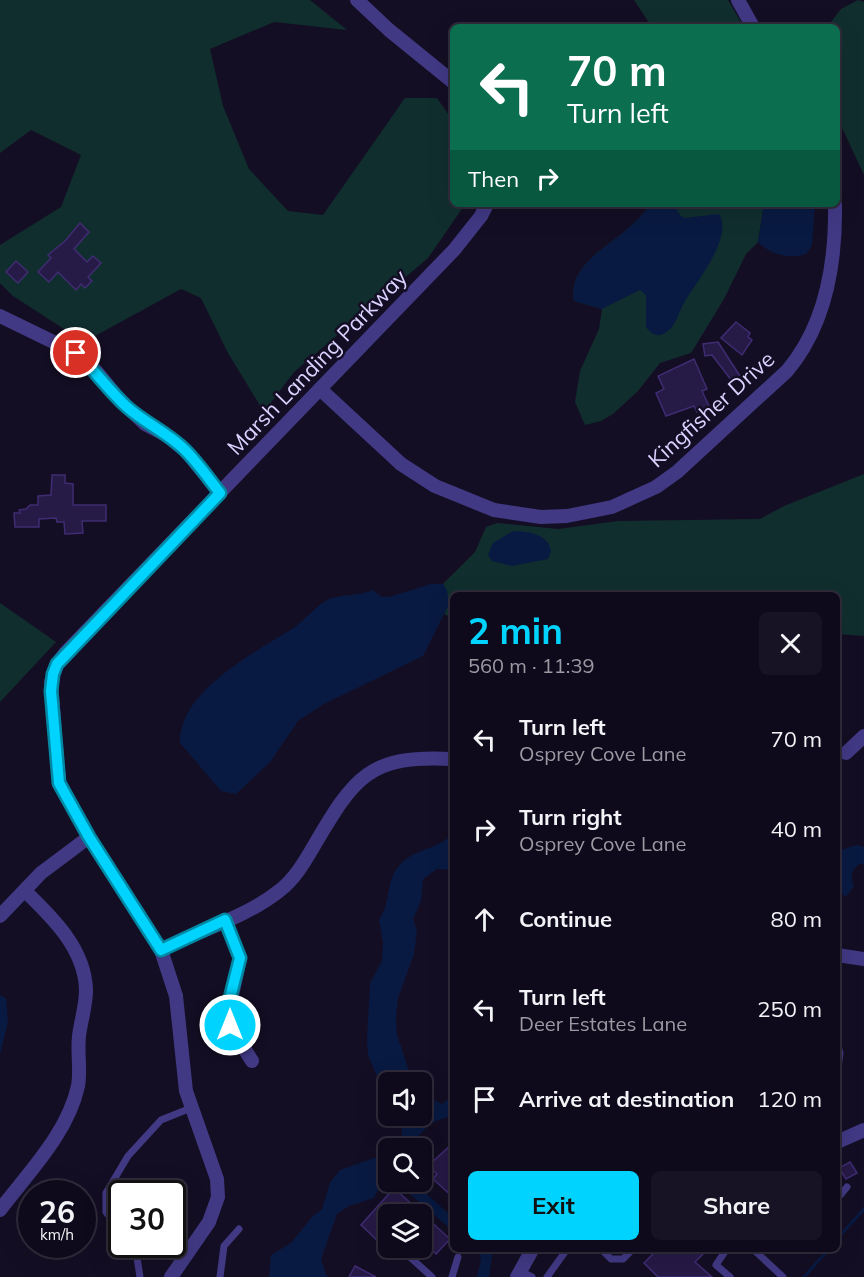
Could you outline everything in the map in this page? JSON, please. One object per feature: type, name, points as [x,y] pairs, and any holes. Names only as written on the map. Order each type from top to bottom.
[{"type":"street","points":[[357,0],[389,30],[450,80]]},
{"type":"street","points":[[738,0],[751,24]]},
{"type":"street","name":"Marsh Landing Parkway","points":[[161,950],[70,805],[57,771],[51,695],[53,674],[66,652],[454,250],[486,207]]},
{"type":"street","name":"Kingfisher Drive","points":[[320,389],[410,471],[470,502],[494,510],[541,517],[567,516],[612,507],[641,495],[677,472],[787,371],[800,356],[814,331],[825,299],[836,224],[836,207]]},
{"type":"street","points":[[0,316],[76,353],[145,424],[166,435],[186,451],[220,493]]},
{"type":"street","points":[[846,753],[864,736]]},
{"type":"street","points":[[171,1277],[209,1222],[218,1197],[217,1179],[191,1108],[183,1065],[176,996],[161,950],[260,905],[289,883],[344,795],[362,778],[392,762],[408,759],[450,759]]},
{"type":"street","points":[[0,916],[57,858],[89,837]]},
{"type":"street","points":[[0,1210],[55,1137],[74,1100],[79,1071],[79,1037],[86,1002],[84,976],[76,951],[53,920],[25,891]]},
{"type":"street","points":[[225,920],[240,958],[228,1014],[232,1029],[252,1061]]},
{"type":"street","points":[[840,955],[864,959]]},
{"type":"street","points":[[840,1141],[864,1130]]},
{"type":"street","points":[[523,1275],[531,1252]]},
{"type":"lane","points":[[113,1180],[149,1131],[161,1120],[191,1108]]},
{"type":"lane","points":[[840,1195],[847,1187]]},
{"type":"lane","points":[[108,1189],[106,1212],[108,1214]]},
{"type":"lane","points":[[220,1277],[224,1246],[239,1229]]},
{"type":"lane","points":[[547,1277],[565,1252]]},
{"type":"lane","points":[[604,1252],[611,1259],[623,1259],[630,1252]]},
{"type":"lane","points":[[725,1252],[716,1265],[730,1277]]},
{"type":"lane","points":[[756,1252],[783,1277]]},
{"type":"lane","points":[[452,1277],[458,1257]]},
{"type":"lane","points":[[137,1258],[140,1277]]},
{"type":"lane","points":[[411,1258],[432,1277]]},
{"type":"green space","points":[[0,0],[310,0],[347,30],[274,22],[210,49],[223,106],[249,169],[288,211],[323,215],[405,98],[437,98],[450,117],[450,207],[463,207],[428,258],[294,372],[264,412],[228,353],[201,298],[181,289],[84,342],[13,296],[0,283],[0,245],[61,207],[81,155],[31,130],[0,153]]},
{"type":"green space","points":[[634,0],[728,0],[742,24],[650,24]]},
{"type":"green space","points":[[858,0],[864,2],[864,175],[840,123],[840,24],[829,24],[841,9]]},
{"type":"green space","points":[[648,207],[764,207],[758,242],[746,254],[724,299],[691,353],[660,363],[638,391],[613,414],[601,421],[585,425],[575,402],[580,371],[599,329],[602,309],[574,301],[574,288],[577,277],[592,257],[635,223]]},
{"type":"green space","points":[[864,474],[864,636],[840,634],[840,592],[450,592],[450,617],[444,614],[449,604],[443,584],[475,552],[486,527],[497,523],[558,529],[618,521],[760,519],[784,506]]},
{"type":"green space","points":[[0,603],[56,642],[0,702]]},
{"type":"water","points":[[648,207],[675,207],[685,218],[719,214],[722,223],[722,234],[712,259],[685,301],[672,327],[659,335],[652,333],[646,327],[646,295],[640,290],[602,309],[574,301],[577,277],[584,266],[635,223]]},
{"type":"water","points":[[764,207],[815,207],[812,245],[806,254],[780,255],[758,242]]},
{"type":"water","points":[[513,531],[542,537],[551,551],[548,559],[512,566],[492,561],[488,555],[493,543]]},
{"type":"water","points":[[431,584],[443,584],[447,590],[449,604],[423,656],[324,704],[298,721],[271,761],[236,794],[221,791],[180,743],[183,724],[191,707],[205,691],[221,676],[297,625],[326,601],[372,590],[382,597],[389,597]]},
{"type":"water","points":[[450,836],[450,870],[437,869],[423,879],[421,901],[413,919],[417,931],[414,954],[398,998],[397,1035],[409,1072],[378,1072],[378,1077],[368,1055],[367,1040],[370,983],[382,961],[383,942],[379,920],[398,867],[411,856],[441,843]]},
{"type":"water","points":[[857,845],[864,847],[864,864],[859,864],[853,871],[854,886],[846,897],[840,892],[840,850]]},
{"type":"water","points":[[0,995],[6,998],[8,1021],[0,1055]]},
{"type":"water","points":[[432,1098],[442,1104],[450,1098],[450,1116],[432,1123]]},
{"type":"water","points":[[402,1126],[428,1126],[416,1138],[402,1138]]},
{"type":"water","points":[[378,1157],[378,1189],[374,1198],[349,1206],[337,1214],[321,1259],[327,1277],[269,1277],[271,1255],[291,1243],[312,1217],[322,1209],[330,1183],[340,1170]]},
{"type":"water","points":[[408,1192],[424,1192],[450,1215],[450,1228],[432,1213],[432,1204],[422,1204]]},
{"type":"water","points":[[477,1252],[493,1252],[489,1277],[477,1277],[480,1254]]},
{"type":"building","points":[[80,223],[89,232],[74,249],[87,262],[93,256],[101,263],[88,277],[92,281],[85,288],[81,284],[76,290],[58,272],[49,282],[38,272],[51,258],[48,255],[65,241]]},
{"type":"building","points":[[16,261],[28,272],[18,283],[6,272]]},
{"type":"building","points":[[736,322],[750,333],[748,337],[752,340],[742,355],[721,338]]},
{"type":"building","points":[[718,342],[740,376],[732,381],[712,355],[705,356],[703,344]]},
{"type":"building","points":[[694,359],[707,389],[702,391],[709,406],[697,412],[694,406],[666,416],[656,393],[664,389],[658,376]]},
{"type":"building","points":[[52,475],[65,475],[65,483],[73,484],[73,505],[106,505],[106,521],[82,521],[83,533],[65,534],[64,522],[57,522],[56,518],[39,519],[39,527],[15,527],[14,513],[20,513],[19,510],[26,509],[30,505],[38,505],[38,496],[51,495]]},
{"type":"building","points":[[450,1146],[450,1194],[433,1179],[437,1174],[432,1170],[432,1162]]},
{"type":"building","points":[[850,1162],[857,1173],[846,1179],[840,1167]]},
{"type":"building","points":[[390,1192],[398,1192],[412,1204],[380,1204]]},
{"type":"building","points":[[378,1206],[378,1241],[361,1225]]},
{"type":"building","points":[[432,1223],[450,1239],[436,1254],[432,1250]]},
{"type":"building","points":[[655,1252],[705,1252],[695,1262],[712,1277],[658,1277],[644,1263]]},
{"type":"building","points":[[355,1266],[376,1277],[349,1277]]},
{"type":"waterway","points":[[840,1236],[864,1209]]},
{"type":"waterway","points":[[804,1277],[826,1252]]},
{"type":"route","points":[[76,353],[145,424],[166,435],[186,451],[220,493],[57,664],[51,682],[51,691],[59,783],[89,837],[161,950],[225,920],[240,958],[229,1002],[230,1025]]}]
